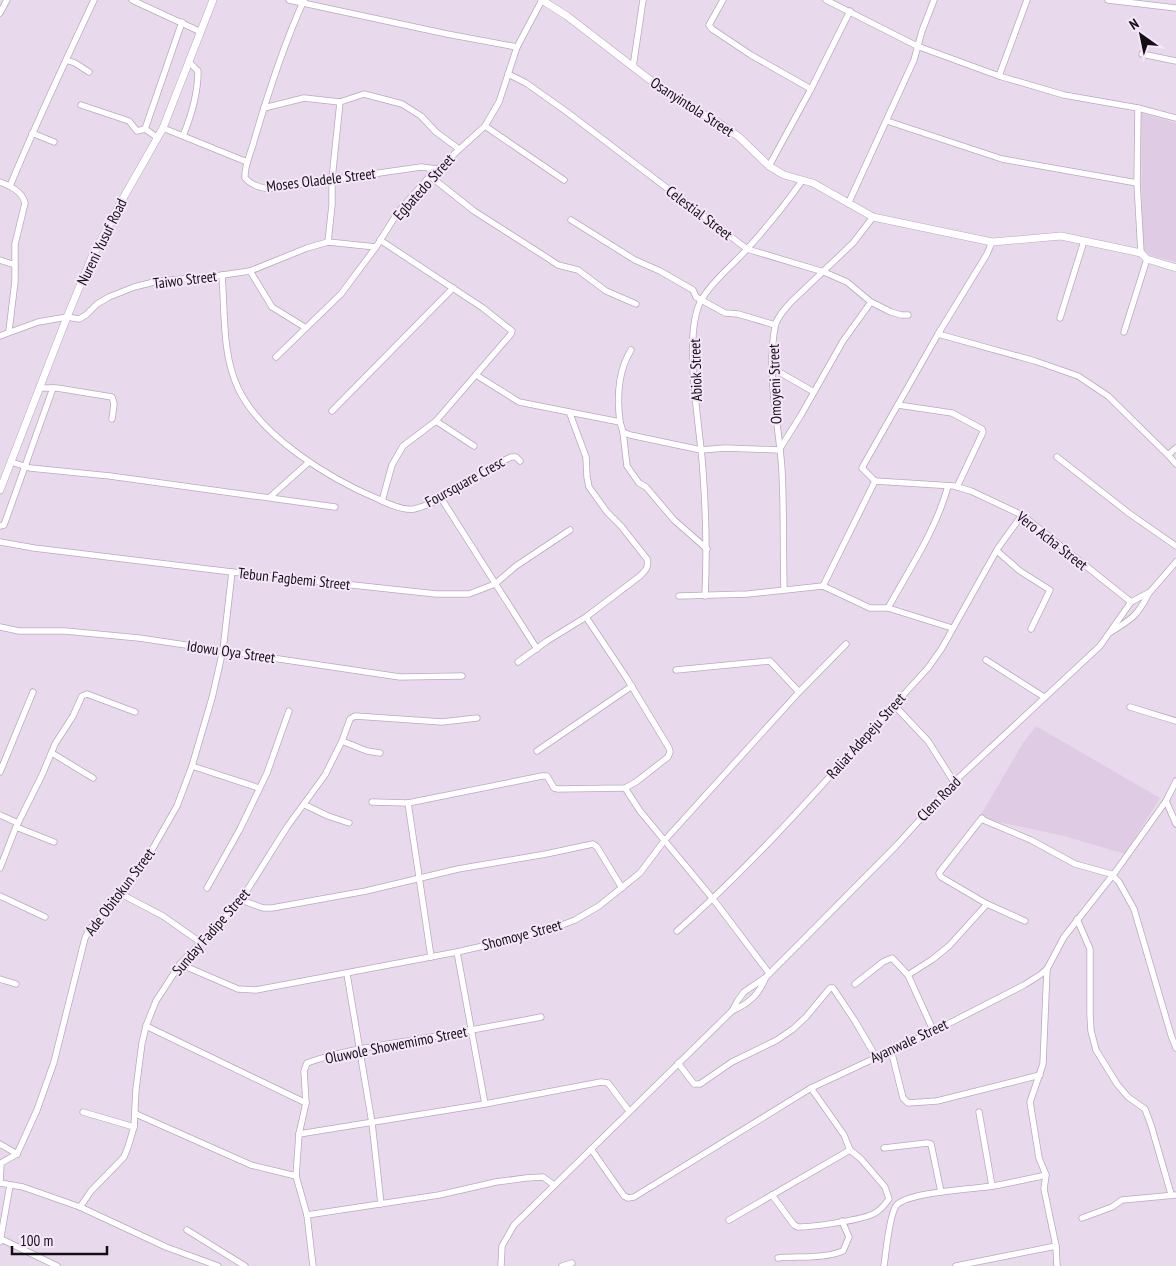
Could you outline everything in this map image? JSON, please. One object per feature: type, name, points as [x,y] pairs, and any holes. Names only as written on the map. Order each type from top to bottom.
[{"type":"street","points":[[0,13],[7,0]]},
{"type":"street","points":[[10,186],[32,133],[94,0]]},
{"type":"street","points":[[132,0],[201,32]]},
{"type":"street","name":"Nureni Yusuf Road","points":[[0,490],[67,318],[99,244],[163,128],[213,0]]},
{"type":"street","points":[[289,0],[517,47]]},
{"type":"street","name":"Osanyintola Street","points":[[542,0],[567,16],[667,93],[714,119],[739,137],[769,166],[784,175],[813,183],[873,217],[992,242],[1061,236],[1141,253]]},
{"type":"street","name":"Egbatedo Street","points":[[276,357],[341,294],[376,247],[398,212],[430,176],[485,126],[498,102],[517,47],[542,0]]},
{"type":"street","points":[[633,66],[642,0]]},
{"type":"street","points":[[723,0],[711,19],[709,25],[712,29],[751,55],[811,89]]},
{"type":"street","points":[[826,0],[918,46],[999,76],[1064,95],[1138,108],[1176,118]]},
{"type":"street","points":[[999,76],[1027,0]]},
{"type":"street","points":[[1108,0],[1142,2],[1176,8]]},
{"type":"street","points":[[848,204],[914,60],[933,1]]},
{"type":"street","points":[[163,128],[247,162],[278,64],[303,2]]},
{"type":"street","points":[[769,166],[811,89],[850,11]]},
{"type":"street","points":[[145,129],[182,22]]},
{"type":"street","points":[[1142,54],[1176,61]]},
{"type":"street","points":[[66,60],[75,63],[89,72]]},
{"type":"street","points":[[183,136],[197,90],[198,71],[190,63]]},
{"type":"street","name":"Celestial Street","points":[[508,74],[526,83],[567,112],[747,249],[824,272],[847,282],[870,302],[891,312],[908,315]]},
{"type":"street","points":[[264,108],[304,98],[340,102],[364,94],[402,104],[421,116],[436,132],[459,149]]},
{"type":"street","points":[[328,242],[340,102]]},
{"type":"street","points":[[81,105],[129,121],[137,131],[145,129],[158,138]]},
{"type":"street","points":[[1138,108],[1137,184],[1141,253],[1146,259],[1176,268]]},
{"type":"street","points":[[887,121],[1002,159],[1137,184]]},
{"type":"street","points":[[485,126],[564,180]]},
{"type":"street","points":[[32,133],[54,142]]},
{"type":"street","name":"Moses Oladele Street","points":[[247,162],[245,178],[260,188],[268,189],[422,167],[437,169]]},
{"type":"street","points":[[430,176],[474,211],[546,258],[558,265],[578,270],[606,291],[636,304]]},
{"type":"street","name":"Abiok Street","points":[[705,596],[707,550],[701,450],[693,374],[695,320],[701,300],[711,287],[776,217],[802,181]]},
{"type":"street","points":[[0,182],[10,186],[24,198],[15,244],[10,331]]},
{"type":"street","name":"Omoyeni Street","points":[[784,589],[782,471],[775,416],[772,368],[775,325],[782,311],[853,243],[873,217]]},
{"type":"street","points":[[571,220],[635,260],[660,271],[693,290],[696,297],[725,313],[738,314],[775,325]]},
{"type":"street","points":[[380,240],[483,308],[512,332],[436,421],[404,446],[392,465],[382,501]]},
{"type":"street","points":[[1060,318],[1084,241]]},
{"type":"street","name":"Taiwo Street","points":[[0,336],[38,322],[67,318],[79,319],[109,297],[134,287],[158,282],[250,271],[307,248],[328,242],[376,247]]},
{"type":"street","points":[[823,586],[875,481],[862,468],[938,334],[988,254],[992,242]]},
{"type":"street","points":[[1124,332],[1146,259]]},
{"type":"street","points":[[0,260],[15,265]]},
{"type":"street","points":[[250,271],[272,307],[306,328]]},
{"type":"street","name":"Foursquare Cresc","points":[[222,275],[227,348],[238,390],[266,426],[309,462],[343,483],[390,505],[414,509],[441,498],[511,457],[516,457],[520,461]]},
{"type":"street","points":[[332,412],[453,288]]},
{"type":"street","points":[[623,432],[701,450],[725,448],[779,450],[843,341],[870,302]]},
{"type":"street","points":[[938,334],[1035,361],[1078,376],[1108,396],[1176,464]]},
{"type":"street","points":[[631,350],[621,376],[619,393],[620,422],[627,466],[674,520],[707,550]]},
{"type":"street","points":[[772,368],[814,392]]},
{"type":"street","points":[[476,375],[519,402],[570,414],[620,422]]},
{"type":"street","points":[[40,388],[53,388],[112,397],[114,404],[112,419]]},
{"type":"street","points":[[0,526],[4,525],[53,388]]},
{"type":"street","points":[[898,405],[952,414],[982,429],[983,432],[957,487]]},
{"type":"street","points":[[518,662],[586,617],[647,570],[647,559],[621,526],[606,512],[589,487],[586,457],[570,414]]},
{"type":"street","points":[[436,421],[474,446]]},
{"type":"street","points":[[1168,455],[1176,448]]},
{"type":"street","points":[[1057,456],[1130,514],[1176,546]]},
{"type":"street","points":[[11,462],[25,467],[270,497],[335,508]]},
{"type":"street","points":[[270,497],[309,462]]},
{"type":"street","name":"Vero Acha Street","points":[[875,481],[948,486],[971,491],[1022,516],[1131,602]]},
{"type":"street","points":[[888,608],[928,539],[948,486]]},
{"type":"street","points":[[441,498],[536,649]]},
{"type":"street","name":"Raliat Adepeju Street","points":[[677,931],[713,899],[756,856],[928,668],[942,648],[997,551],[1022,516]]},
{"type":"street","name":"Tebun Fagbemi Street","points":[[0,542],[232,572],[436,594],[469,594],[495,584],[516,566],[570,530]]},
{"type":"street","points":[[997,551],[1020,571],[1050,590],[1031,629]]},
{"type":"street","name":"Clem Road","points":[[501,1266],[502,1246],[509,1231],[732,1011],[744,992],[768,975],[896,846],[954,782],[1100,646],[1131,602],[1150,592],[1176,562]]},
{"type":"street","name":"Ade Obitokun Street","points":[[17,1154],[37,1110],[54,1062],[85,938],[89,930],[141,869],[174,813],[192,766],[212,698],[223,650],[232,572]]},
{"type":"street","points":[[679,596],[748,594],[823,586],[870,608],[888,608],[952,628]]},
{"type":"street","points":[[1108,635],[1136,616],[1150,592]]},
{"type":"street","points":[[372,802],[408,802],[542,776],[547,776],[554,788],[625,788],[656,768],[668,757],[670,752],[632,686],[586,617]]},
{"type":"street","name":"Idowu Oya Street","points":[[0,627],[19,631],[65,631],[138,638],[400,678],[462,676]]},
{"type":"street","name":"Shomoye Street","points":[[180,964],[246,991],[347,974],[457,952],[557,928],[575,920],[622,888],[640,873],[664,841],[799,692],[846,644]]},
{"type":"street","points":[[986,660],[1044,697]]},
{"type":"street","points":[[676,670],[770,661],[799,692]]},
{"type":"street","points":[[537,751],[632,686]]},
{"type":"street","points":[[0,772],[33,692]]},
{"type":"street","points":[[0,868],[17,825],[82,696],[87,694],[136,712]]},
{"type":"street","points":[[894,705],[928,741],[954,782]]},
{"type":"street","points":[[1130,707],[1176,721]]},
{"type":"street","points":[[207,888],[240,829],[267,773],[289,711]]},
{"type":"street","name":"Sunday Fadipe Street","points":[[80,1207],[91,1192],[124,1157],[134,1127],[136,1089],[142,1043],[146,1026],[156,1001],[180,964],[241,900],[287,828],[325,775],[342,741],[350,719],[355,716],[442,722],[477,718]]},
{"type":"street","points":[[342,741],[380,754]]},
{"type":"street","points":[[52,753],[93,778]]},
{"type":"street","points":[[192,766],[259,788]]},
{"type":"street","name":"Ayanwale Street","points":[[591,1149],[624,1196],[628,1198],[642,1193],[811,1088],[1024,985],[1047,969],[1061,942],[1116,871],[1166,801],[1176,781]]},
{"type":"street","points":[[625,788],[640,811],[713,899],[768,975],[761,990],[754,998],[732,1011]]},
{"type":"street","points":[[1166,801],[1176,824]]},
{"type":"street","points":[[408,802],[431,956]]},
{"type":"street","points":[[305,805],[328,816],[350,823]]},
{"type":"street","points":[[0,815],[54,842]]},
{"type":"street","points":[[1025,921],[987,904],[941,877],[939,873],[982,818],[981,820],[1031,840],[1076,864],[1112,874],[1119,882],[1134,908],[1176,1048]]},
{"type":"street","points":[[241,900],[263,908],[272,908],[366,892],[458,869],[594,844],[622,888]]},
{"type":"street","points":[[121,894],[163,916],[200,942]]},
{"type":"street","points":[[0,896],[45,917]]},
{"type":"street","points":[[908,975],[949,946],[987,904]]},
{"type":"street","points":[[1077,919],[1090,949],[1091,1031],[1096,1050],[1117,1084],[1128,1097],[1145,1109],[1174,1194],[1122,1200],[1112,1207],[1082,1218]]},
{"type":"street","points":[[457,952],[485,1104]]},
{"type":"street","points":[[855,984],[883,962],[892,958],[908,975],[933,1030]]},
{"type":"street","points":[[1047,969],[1043,1064],[1030,1102],[1039,1158],[1046,1175],[1044,1189],[1056,1246],[1057,1266]]},
{"type":"street","points":[[347,974],[372,1123],[381,1204]]},
{"type":"street","points":[[0,979],[16,984]]},
{"type":"street","points":[[678,1063],[694,1084],[700,1084],[732,1062],[777,1040],[793,1029],[830,988],[833,988],[845,1004],[876,1057]]},
{"type":"street","name":"Oluwole Showemimo Street","points":[[312,1266],[307,1215],[296,1176],[299,1134],[306,1103],[304,1071],[307,1063],[327,1056],[360,1049],[471,1031],[541,1017]]},
{"type":"street","points":[[146,1026],[306,1103]]},
{"type":"street","points":[[891,1050],[903,1098],[908,1103],[937,1101],[1040,1075]]},
{"type":"street","points":[[299,1134],[485,1104],[604,1082],[608,1083],[629,1111]]},
{"type":"street","points":[[772,1195],[794,1225],[798,1227],[842,1221],[877,1213],[889,1199],[885,1188],[861,1159],[850,1150],[844,1135],[811,1088]]},
{"type":"street","points":[[83,1112],[134,1127]]},
{"type":"street","points":[[979,1112],[992,1186]]},
{"type":"street","points":[[136,1114],[250,1165],[296,1176]]},
{"type":"street","points":[[0,1144],[17,1154]]},
{"type":"street","points":[[884,1148],[931,1144],[941,1192]]},
{"type":"street","points":[[729,1220],[850,1150]]},
{"type":"street","points":[[17,1154],[1,1162],[0,1183],[24,1187],[80,1207],[166,1247],[218,1266]]},
{"type":"street","points":[[884,1266],[893,1212],[900,1201],[941,1192],[992,1186],[1046,1175]]},
{"type":"street","points":[[307,1215],[439,1195],[496,1182],[526,1178],[543,1177],[554,1185]]},
{"type":"street","points":[[10,1185],[0,1240],[57,1266]]},
{"type":"street","points":[[778,1258],[831,1256],[843,1251],[849,1236],[842,1221]]},
{"type":"street","points":[[186,1230],[245,1266]]},
{"type":"street","points":[[956,1266],[1056,1246]]},
{"type":"street","points":[[562,1266],[572,1263]]},
{"type":"shaded area","points":[[1141,113],[1176,123],[1176,262],[1142,253]]},
{"type":"shaded area","points":[[1036,726],[1160,798],[1125,854],[1064,836],[979,818],[1023,743]]}]
